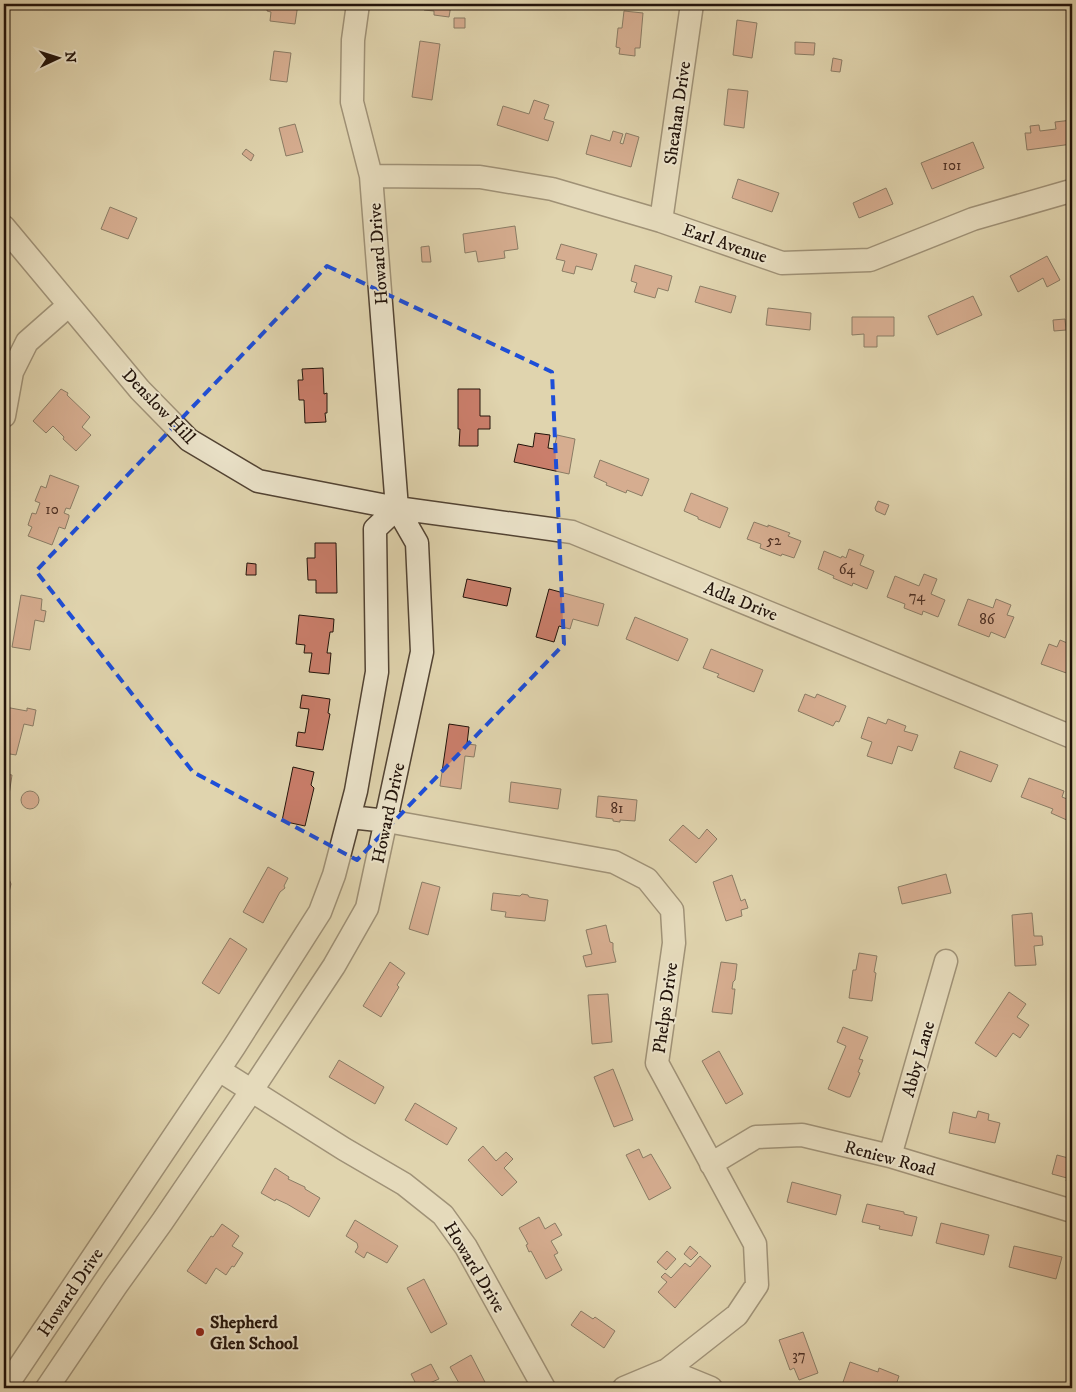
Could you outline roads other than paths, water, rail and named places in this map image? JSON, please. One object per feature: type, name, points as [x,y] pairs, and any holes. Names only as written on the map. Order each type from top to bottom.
[{"type":"street","name":"Howard Drive","points":[[47,1388],[252,1090],[334,966],[367,908],[387,821],[422,652],[417,543],[397,508],[371,176],[352,102],[353,40],[358,4]]},
{"type":"street","name":"Sheahan Drive","points":[[661,221],[692,4]]},
{"type":"street","name":"Earl Avenue","points":[[371,176],[480,177],[552,189],[661,221],[782,263],[870,260],[973,220],[1072,191]]},
{"type":"street","name":"Denslow Hill","points":[[4,227],[140,390],[189,440],[258,480],[397,508]]},
{"type":"street","points":[[4,416],[12,372],[27,342],[70,305]]},
{"type":"street","name":"Howard Drive","points":[[5,1388],[219,1070],[320,912],[334,875],[350,817],[378,672],[375,529],[397,508]]},
{"type":"street","name":"Adla Drive","points":[[397,508],[572,532],[1072,737]]},
{"type":"street","name":"Phelps Drive","points":[[350,817],[387,821],[614,862],[647,879],[672,910],[674,943],[657,1063],[755,1244],[757,1285],[737,1316],[667,1370],[624,1388]]},
{"type":"street","name":"Abby Lane","points":[[890,1156],[946,962]]},
{"type":"street","name":"Howard Drive","points":[[219,1070],[344,1149],[404,1184],[443,1215],[466,1247],[544,1388]]},
{"type":"street","name":"Reniew Road","points":[[711,1164],[756,1137],[802,1135],[890,1156],[1072,1211]]},
{"type":"street","points":[[667,1370],[711,1388]]},
{"type":"place","name":"Shepherd Glen School","points":[[200,1332]]}]
